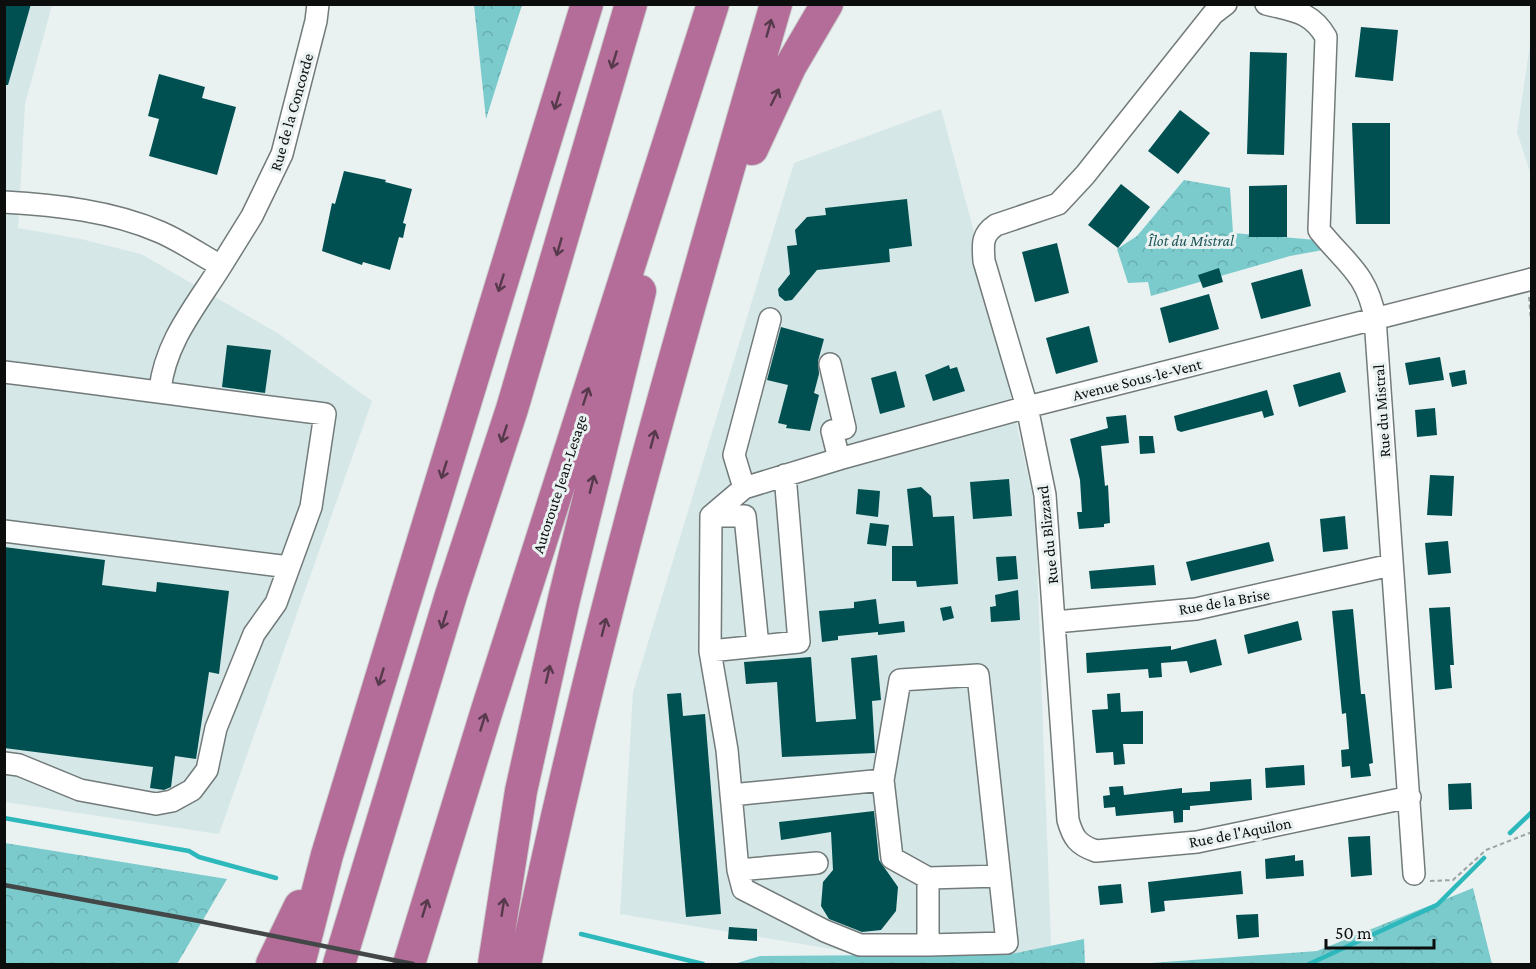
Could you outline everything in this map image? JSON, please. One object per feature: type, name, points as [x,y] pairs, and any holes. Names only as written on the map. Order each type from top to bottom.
[{"type":"highway","points":[[299,964],[327,855],[587,4]]},
{"type":"highway","points":[[339,964],[452,595],[512,409],[632,4]]},
{"type":"highway","points":[[494,964],[522,791],[564,599],[642,281],[714,4]]},
{"type":"highway","name":"Autoroute Jean-Lesage","points":[[409,964],[656,175],[714,4]]},
{"type":"highway","points":[[525,964],[590,684],[682,326],[776,4]]},
{"type":"highway","points":[[682,326],[762,123],[790,67],[827,4]]},
{"type":"highway","points":[[543,964],[590,684]]},
{"type":"highway","points":[[273,964],[327,855]]},
{"type":"street","name":"Rue de la Concorde","points":[[160,390],[166,355],[173,341],[252,216],[282,154],[316,21],[318,4]]},
{"type":"street","name":"Rue du Blizzard","points":[[1072,837],[1065,795],[1045,495],[1027,407],[984,261],[983,239],[987,231],[996,225],[1058,204],[1085,175],[1212,14],[1226,4]]},
{"type":"street","name":"Rue du Mistral","points":[[1266,4],[1305,14],[1318,22],[1326,37],[1319,230],[1361,277],[1371,296],[1375,318],[1414,874]]},
{"type":"street","points":[[4,202],[74,209],[114,217],[160,232],[221,266]]},
{"type":"street","name":"Avenue Sous-le-Vent","points":[[744,488],[1027,407],[1375,318],[1530,285]]},
{"type":"street","points":[[770,319],[734,455],[744,488],[711,516],[710,651],[727,750],[738,870],[742,889],[825,931],[860,945],[1007,943],[978,675],[900,680],[883,780],[892,858],[928,878],[999,876]]},
{"type":"street","points":[[830,364],[845,428],[832,431],[839,459]]},
{"type":"street","points":[[4,372],[160,390],[211,401],[325,414],[311,507],[276,603],[254,634],[220,718],[207,770],[192,790],[172,801],[156,804],[80,790],[19,765],[4,763]]},
{"type":"street","points":[[710,651],[799,642],[785,475]]},
{"type":"street","points":[[711,516],[745,516],[758,646]]},
{"type":"street","points":[[4,531],[289,567]]},
{"type":"street","name":"Rue de la Brise","points":[[1055,622],[1205,607],[1391,565]]},
{"type":"street","points":[[731,795],[883,780]]},
{"type":"street","name":"Rue de l'Aquilon","points":[[1072,837],[1082,846],[1096,851],[1197,842],[1410,797]]},
{"type":"street","points":[[738,870],[818,863]]},
{"type":"street","points":[[928,878],[928,945]]},
{"type":"path","points":[[1530,285],[1532,334]]},
{"type":"path","points":[[1414,874],[1427,881],[1453,880],[1486,850],[1532,832]]},
{"type":"shaded area","points":[[5,5],[52,5],[25,104],[18,228],[81,239],[141,254],[279,334],[372,401],[219,834],[5,802]]},
{"type":"shaded area","points":[[1531,38],[1532,175],[1517,132]]},
{"type":"shaded area","points":[[941,109],[974,232],[1035,507],[1051,946],[1011,954],[869,955],[620,914],[633,692],[794,163]]},
{"type":"green space","points":[[474,5],[522,5],[486,119]]},
{"type":"green space","name":"Îlot du Mistral","points":[[1184,180],[1230,188],[1233,233],[1328,241],[1334,248],[1290,256],[1151,296],[1148,282],[1128,283],[1117,249],[1137,236]]},
{"type":"green space","points":[[5,843],[227,879],[177,964],[5,964]]},
{"type":"green space","points":[[1473,888],[1492,964],[1137,964],[1317,951]]},
{"type":"green space","points":[[1084,939],[1085,964],[734,964],[760,956],[1011,954]]},
{"type":"building","points":[[4,4],[31,4],[8,85],[4,85]]},
{"type":"building","points":[[1361,27],[1398,30],[1393,81],[1355,77]]},
{"type":"building","points":[[1250,52],[1287,53],[1284,155],[1247,154]]},
{"type":"building","points":[[159,74],[205,87],[202,98],[236,107],[217,175],[149,156],[159,119],[148,116]]},
{"type":"building","points":[[1180,110],[1210,133],[1178,174],[1148,151]]},
{"type":"building","points":[[1352,123],[1390,123],[1390,224],[1356,224]]},
{"type":"building","points":[[344,171],[386,180],[385,182],[412,189],[403,223],[406,224],[403,238],[399,237],[390,270],[363,262],[362,265],[322,251],[332,203],[335,204]]},
{"type":"building","points":[[1121,184],[1150,207],[1118,248],[1088,225]]},
{"type":"building","points":[[1287,185],[1287,237],[1249,237],[1249,186]]},
{"type":"building","points":[[907,199],[912,246],[889,249],[890,262],[817,270],[792,300],[785,301],[779,296],[778,289],[790,274],[787,246],[797,245],[795,230],[807,217],[826,215],[825,208]]},
{"type":"building","points":[[1057,243],[1069,293],[1035,302],[1022,252]]},
{"type":"building","points":[[1219,268],[1223,282],[1203,288],[1198,275]]},
{"type":"building","points":[[1302,269],[1311,306],[1261,319],[1251,283]]},
{"type":"building","points":[[1209,294],[1219,329],[1169,343],[1160,308]]},
{"type":"building","points":[[1089,326],[1098,362],[1056,374],[1046,338]]},
{"type":"building","points":[[781,327],[824,339],[818,361],[819,374],[814,393],[819,395],[810,431],[786,428],[787,425],[778,423],[788,385],[767,380]]},
{"type":"building","points":[[227,345],[271,350],[265,393],[222,387]]},
{"type":"building","points":[[1440,357],[1444,380],[1409,385],[1405,363]]},
{"type":"building","points":[[949,365],[950,369],[957,367],[965,391],[933,401],[925,375]]},
{"type":"building","points":[[1465,370],[1467,384],[1452,387],[1449,373]]},
{"type":"building","points":[[896,371],[905,407],[880,414],[871,378]]},
{"type":"building","points":[[1340,372],[1346,392],[1299,407],[1293,385]]},
{"type":"building","points":[[1267,390],[1274,415],[1264,418],[1262,411],[1181,432],[1177,430],[1174,416]]},
{"type":"building","points":[[1435,408],[1437,435],[1417,437],[1415,410]]},
{"type":"building","points":[[1126,415],[1129,443],[1101,446],[1105,486],[1108,485],[1110,523],[1104,524],[1104,527],[1079,529],[1077,512],[1082,512],[1080,480],[1070,439],[1108,428],[1106,417]]},
{"type":"building","points":[[1139,436],[1153,436],[1155,453],[1140,454]]},
{"type":"building","points":[[1430,475],[1454,476],[1452,516],[1427,515]]},
{"type":"building","points":[[1009,479],[1012,516],[973,519],[970,482]]},
{"type":"building","points":[[921,487],[931,496],[933,517],[954,516],[958,584],[917,587],[916,581],[892,581],[892,546],[913,546],[907,489]]},
{"type":"building","points":[[858,489],[880,491],[878,517],[856,514]]},
{"type":"building","points":[[1345,516],[1348,549],[1323,552],[1320,519]]},
{"type":"building","points":[[870,523],[889,525],[886,546],[867,544]]},
{"type":"building","points":[[1448,541],[1451,573],[1428,575],[1425,543]]},
{"type":"building","points":[[1269,542],[1274,561],[1191,581],[1186,562]]},
{"type":"building","points":[[4,547],[105,560],[102,585],[156,592],[157,582],[229,591],[219,674],[209,672],[196,759],[175,756],[171,787],[164,790],[150,788],[153,767],[4,748]]},
{"type":"building","points":[[1016,556],[1018,579],[998,581],[996,557]]},
{"type":"building","points":[[1154,565],[1156,585],[1091,589],[1089,571]]},
{"type":"building","points":[[1018,590],[1020,620],[991,622],[990,607],[996,606],[995,595]]},
{"type":"building","points":[[876,599],[879,624],[904,621],[905,632],[838,636],[838,640],[822,642],[819,611],[854,608],[854,602]]},
{"type":"building","points":[[951,606],[954,618],[943,621],[940,608]]},
{"type":"building","points":[[1450,607],[1454,665],[1450,665],[1452,688],[1435,690],[1429,608]]},
{"type":"building","points":[[1353,609],[1361,694],[1365,694],[1373,763],[1369,764],[1371,776],[1351,778],[1350,766],[1342,767],[1341,750],[1349,749],[1346,713],[1342,714],[1332,611]]},
{"type":"building","points":[[1298,621],[1302,640],[1248,654],[1244,635]]},
{"type":"building","points":[[1216,639],[1222,665],[1190,673],[1187,661],[1161,663],[1162,677],[1149,678],[1148,669],[1087,673],[1086,653],[1171,646],[1171,650]]},
{"type":"building","points":[[877,655],[881,700],[872,701],[875,753],[782,757],[777,682],[746,684],[744,662],[811,657],[816,722],[856,719],[851,658]]},
{"type":"building","points":[[681,693],[683,716],[705,714],[721,914],[686,917],[667,694]]},
{"type":"building","points":[[1120,693],[1121,712],[1143,711],[1143,744],[1123,744],[1125,764],[1114,765],[1113,752],[1096,753],[1092,710],[1108,709],[1107,694]]},
{"type":"building","points":[[1304,765],[1305,785],[1266,788],[1265,768]]},
{"type":"building","points":[[1251,779],[1252,800],[1190,806],[1190,810],[1183,810],[1183,822],[1174,823],[1173,811],[1116,816],[1115,807],[1104,808],[1103,796],[1110,795],[1109,787],[1123,786],[1124,795],[1182,788],[1182,793],[1210,791],[1210,782]]},
{"type":"building","points":[[1471,783],[1472,809],[1449,810],[1448,784]]},
{"type":"building","points":[[874,811],[879,860],[898,887],[896,911],[881,930],[862,932],[829,919],[821,906],[823,882],[833,870],[831,832],[781,840],[779,822]]},
{"type":"building","points":[[1370,836],[1372,875],[1351,877],[1348,837]]},
{"type":"building","points":[[1295,855],[1295,861],[1303,860],[1304,876],[1266,879],[1265,859]]},
{"type":"building","points":[[1241,871],[1243,894],[1164,901],[1165,911],[1151,913],[1148,882]]},
{"type":"building","points":[[1121,884],[1123,903],[1100,905],[1098,886]]},
{"type":"building","points":[[1258,914],[1259,937],[1238,939],[1236,915]]},
{"type":"building","points":[[729,927],[757,929],[757,941],[728,939]]},
{"type":"waterway","points":[[1510,833],[1532,812]]},
{"type":"waterway","points":[[4,818],[189,851],[199,857],[276,878]]},
{"type":"waterway","points":[[1309,964],[1437,905],[1484,858]]},
{"type":"waterway","points":[[581,934],[703,964]]},
{"type":"railway","points":[[4,885],[413,964]]}]
